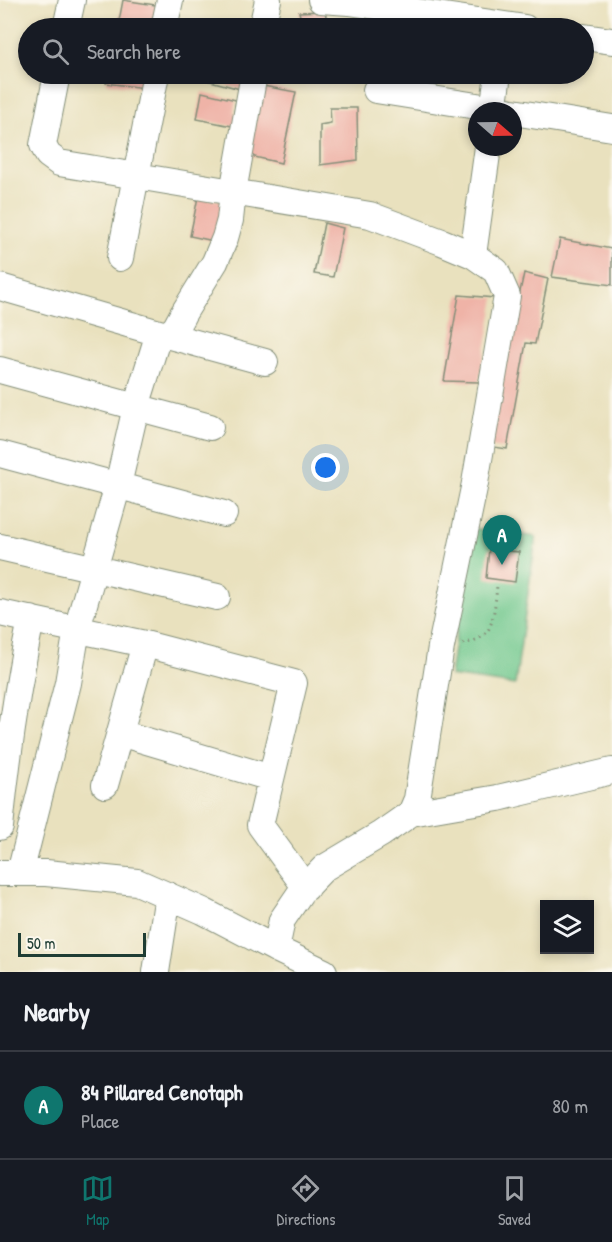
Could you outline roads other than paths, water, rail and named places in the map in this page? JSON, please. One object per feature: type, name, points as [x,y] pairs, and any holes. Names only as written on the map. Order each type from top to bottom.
[{"type":"street","points":[[68,18],[72,0]]},
{"type":"street","points":[[166,18],[170,0]]},
{"type":"street","points":[[264,18],[268,0]]},
{"type":"street","points":[[321,0],[349,2],[449,18]]},
{"type":"street","points":[[594,38],[612,41]]},
{"type":"street","points":[[55,84],[43,145],[48,155],[59,163],[370,216],[473,255],[496,272],[507,296],[475,483],[441,647],[417,799],[411,813]]},
{"type":"street","points":[[120,258],[154,84]]},
{"type":"street","points":[[252,84],[232,192],[230,220],[225,238],[215,262],[176,327],[164,334],[136,407],[118,485],[77,629],[68,683],[10,873],[46,873],[137,882],[203,911],[324,972]]},
{"type":"street","points":[[499,84],[501,102]]},
{"type":"street","points":[[376,90],[468,105]]},
{"type":"street","points":[[522,114],[612,128]]},
{"type":"street","points":[[473,255],[487,156]]},
{"type":"street","points":[[0,287],[265,362]]},
{"type":"street","points":[[0,370],[210,427]]},
{"type":"street","points":[[0,454],[224,514]]},
{"type":"street","points":[[0,547],[217,597]]},
{"type":"street","points":[[0,613],[145,644],[294,683],[260,825],[306,888]]},
{"type":"street","points":[[0,827],[7,760],[10,673],[31,619]]},
{"type":"street","points":[[105,785],[145,644]]},
{"type":"street","points":[[120,733],[272,778]]},
{"type":"street","points":[[276,949],[282,920],[324,868],[411,813],[498,798],[612,771]]},
{"type":"street","points":[[156,972],[168,895]]},
{"type":"place","name":"84 Pillared Cenotaph","points":[[502,565]]}]
